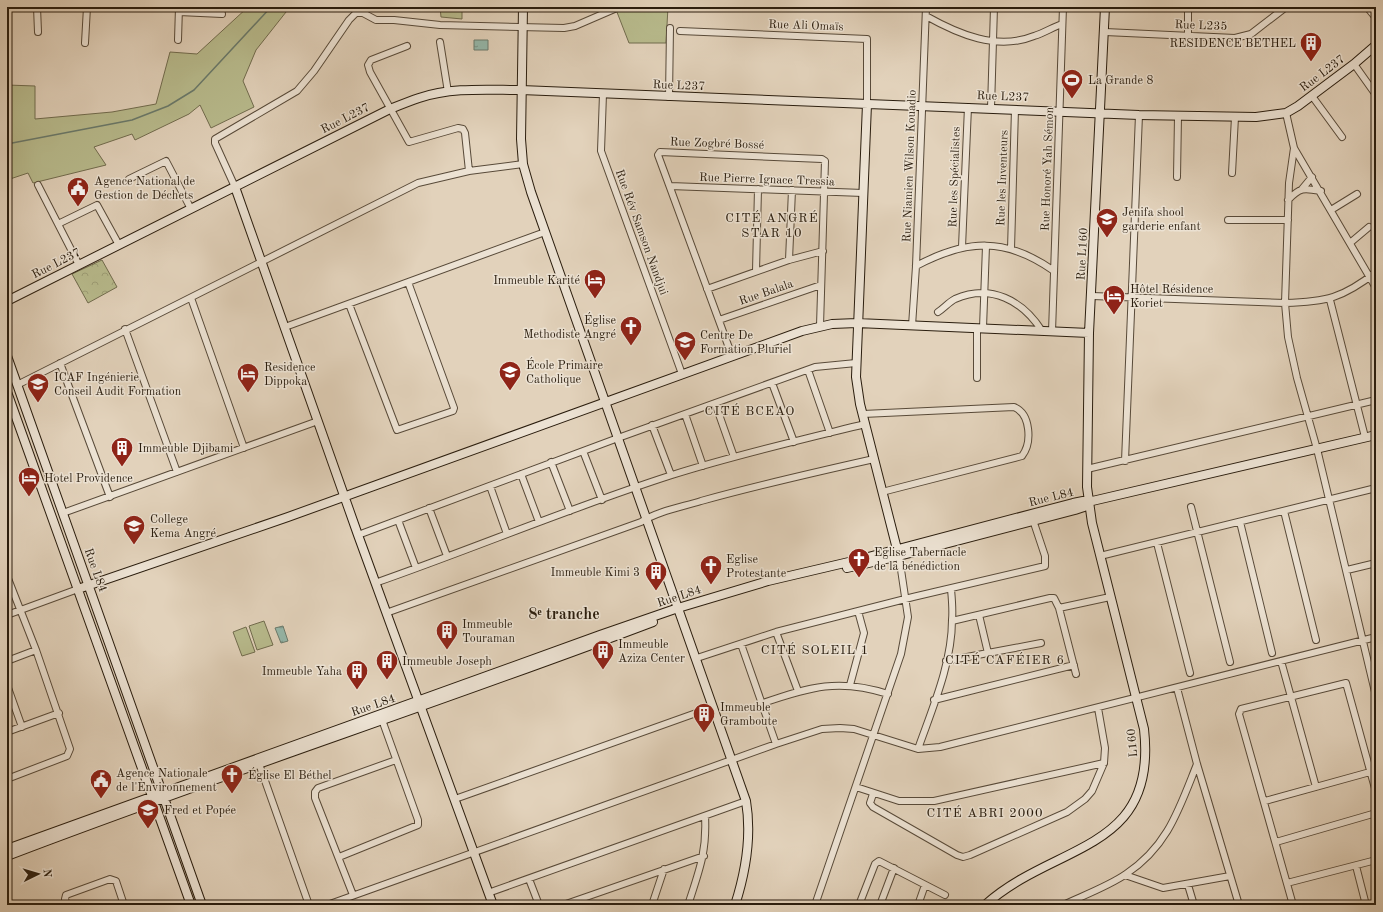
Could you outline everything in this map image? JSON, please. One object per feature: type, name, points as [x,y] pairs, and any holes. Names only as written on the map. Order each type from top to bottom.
[{"type":"street","points":[[37,7],[38,32]]},
{"type":"street","points":[[85,43],[87,7]]},
{"type":"street","points":[[523,7],[520,90],[523,164],[545,232],[697,658],[746,801],[749,815],[747,860],[743,882],[735,905]]},
{"type":"street","points":[[492,905],[455,799],[344,497],[235,187],[214,143],[215,139],[297,91],[314,71],[354,14],[363,12],[376,20],[394,20],[440,25],[564,28],[575,26],[619,7]]},
{"type":"street","name":"Rue Niamien Wilson Kouadio","points":[[912,326],[916,266],[926,7]]},
{"type":"street","points":[[991,108],[994,7]]},
{"type":"street","name":"Rue Honoré Yah Sémon","points":[[1052,332],[1063,7]]},
{"type":"street","name":"Rue L160","points":[[1088,502],[1087,469],[1090,333],[1105,7]]},
{"type":"street","points":[[1188,7],[1188,36]]},
{"type":"street","name":"Rue L235","points":[[1105,32],[1228,38],[1245,36],[1263,26],[1286,7]]},
{"type":"street","points":[[1367,7],[1376,18]]},
{"type":"street","points":[[178,40],[179,10],[222,14]]},
{"type":"street","points":[[926,16],[956,33],[994,41],[1026,39],[1062,24]]},
{"type":"street","points":[[669,96],[670,28]]},
{"type":"street","name":"Rue Ali Omaïs","points":[[680,31],[864,38],[868,42],[867,104]]},
{"type":"street","points":[[440,42],[448,92]]},
{"type":"street","name":"Rue L237","points":[[7,301],[390,109],[420,98],[448,92],[464,90],[520,90],[1060,110],[1139,115],[1256,117],[1286,112],[1312,96],[1376,45]]},
{"type":"street","points":[[407,46],[371,60],[368,65],[370,72],[409,142],[458,128],[463,129],[465,133],[469,171]]},
{"type":"street","points":[[1354,64],[1376,95]]},
{"type":"street","name":"Rue Rév Samson Nandjui","points":[[603,94],[601,151],[682,374]]},
{"type":"street","points":[[1312,96],[1342,137]]},
{"type":"street","points":[[814,905],[888,694],[901,654],[907,627],[907,599],[898,552],[858,394],[856,363],[857,324],[867,104]]},
{"type":"street","name":"Rue les Spécialistes","points":[[962,247],[968,107]]},
{"type":"street","name":"Rue les Inventeurs","points":[[1011,248],[1015,109]]},
{"type":"street","points":[[1286,112],[1294,148],[1321,191],[1376,288]]},
{"type":"street","points":[[1125,460],[1130,297],[1139,115]]},
{"type":"street","points":[[1177,177],[1178,116]]},
{"type":"street","points":[[1232,173],[1235,117]]},
{"type":"street","points":[[1294,148],[1288,183],[1285,303],[1291,356],[1309,416],[1376,696]]},
{"type":"street","name":"Rue Zogbré Bossé","points":[[732,356],[658,155],[660,152],[822,158],[826,164],[820,326]]},
{"type":"street","points":[[129,179],[166,161],[191,209]]},
{"type":"street","points":[[17,385],[125,329],[262,263],[344,219],[418,183],[469,171],[523,164]]},
{"type":"street","points":[[1288,200],[1312,177]]},
{"type":"street","points":[[1288,183],[1300,190],[1321,191]]},
{"type":"street","points":[[38,185],[79,265]]},
{"type":"street","name":"Rue Pierre Ignace Tressia","points":[[670,186],[863,193]]},
{"type":"street","points":[[756,271],[758,189]]},
{"type":"street","points":[[789,260],[792,190]]},
{"type":"street","points":[[1331,210],[1357,194]]},
{"type":"street","points":[[58,224],[97,205],[119,245]]},
{"type":"street","points":[[1228,220],[1288,220]]},
{"type":"street","points":[[1350,243],[1369,227]]},
{"type":"street","points":[[285,327],[545,232]]},
{"type":"street","points":[[916,266],[937,255],[962,247],[986,246],[1011,248],[1041,262],[1054,271]]},
{"type":"street","points":[[977,378],[980,328],[985,294],[986,246]]},
{"type":"street","points":[[707,289],[789,260],[823,251]]},
{"type":"street","points":[[1092,296],[1285,303],[1330,300],[1376,272]]},
{"type":"street","points":[[349,304],[397,430],[454,411],[408,282]]},
{"type":"street","name":"Rue Balala","points":[[719,320],[821,285]]},
{"type":"street","points":[[938,312],[954,300],[975,294],[985,294],[1006,298],[1016,303],[1032,316],[1042,331]]},
{"type":"street","points":[[191,298],[244,448]]},
{"type":"street","points":[[1330,300],[1365,437]]},
{"type":"street","points":[[7,615],[344,497],[732,356],[820,326],[857,324],[1090,333]]},
{"type":"street","points":[[125,329],[177,472]]},
{"type":"street","name":"Rue L84","points":[[7,356],[202,905]]},
{"type":"street","points":[[60,363],[110,497]]},
{"type":"street","points":[[358,535],[551,462],[815,367],[856,363]]},
{"type":"street","points":[[808,370],[830,433]]},
{"type":"street","points":[[772,383],[794,442]]},
{"type":"street","name":"Rue L84","points":[[7,392],[191,905]]},
{"type":"street","points":[[1087,469],[1376,400]]},
{"type":"street","points":[[715,403],[734,457]]},
{"type":"street","points":[[863,414],[1014,407],[1019,409],[1026,418],[1026,451],[1022,456],[882,492]]},
{"type":"street","points":[[685,414],[703,466]]},
{"type":"street","points":[[63,513],[318,421]]},
{"type":"street","points":[[375,583],[671,475],[734,457],[865,424]]},
{"type":"street","points":[[652,425],[671,475]]},
{"type":"street","points":[[1088,502],[1376,435]]},
{"type":"street","points":[[583,451],[602,500]]},
{"type":"street","points":[[386,613],[588,542],[641,522],[647,518],[752,487],[874,459]]},
{"type":"street","points":[[551,462],[570,511]]},
{"type":"street","points":[[521,474],[539,522]]},
{"type":"street","points":[[490,486],[507,534]]},
{"type":"street","points":[[1100,556],[1376,488]]},
{"type":"street","name":"Rue L84","points":[[898,552],[1073,503],[1083,501],[1088,502]]},
{"type":"street","name":"Rue L84","points":[[7,848],[163,796],[679,610],[768,581],[1033,520],[1084,507],[1088,502]]},
{"type":"street","name":"L160","points":[[985,905],[1014,883],[1100,838],[1113,829],[1129,811],[1139,791],[1145,768],[1146,750],[1144,729],[1110,597],[1088,502]]},
{"type":"street","points":[[1191,507],[1230,662]]},
{"type":"street","points":[[429,508],[447,556]]},
{"type":"street","points":[[1284,511],[1316,640]]},
{"type":"street","points":[[398,520],[416,568]]},
{"type":"street","points":[[697,658],[776,632],[1045,566],[1045,556],[1033,520]]},
{"type":"street","points":[[1240,522],[1272,653]]},
{"type":"street","points":[[1157,543],[1190,673]]},
{"type":"street","points":[[1347,570],[1376,563]]},
{"type":"street","points":[[7,576],[59,713],[70,749],[68,756],[7,779]]},
{"type":"street","points":[[918,749],[946,661],[952,621],[951,589]]},
{"type":"street","points":[[1059,608],[1110,597]]},
{"type":"street","points":[[952,621],[1054,598],[1059,608],[1076,674]]},
{"type":"street","points":[[850,685],[864,633],[858,611]]},
{"type":"street","points":[[979,615],[988,653]]},
{"type":"street","points":[[776,632],[798,691]]},
{"type":"street","points":[[327,905],[473,851],[811,732],[840,728],[854,729],[873,737],[918,749],[940,747],[1136,699],[1376,637]]},
{"type":"street","points":[[946,661],[1040,643]]},
{"type":"street","points":[[741,644],[763,703],[776,744]]},
{"type":"street","points":[[7,661],[36,650]]},
{"type":"street","points":[[1281,661],[1292,695],[1316,787]]},
{"type":"street","points":[[934,700],[1074,664]]},
{"type":"street","points":[[1293,905],[1240,711],[1244,708],[1292,695],[1346,683],[1376,792]]},
{"type":"street","points":[[7,685],[22,727]]},
{"type":"street","points":[[763,703],[798,691],[819,686],[850,685],[888,694]]},
{"type":"street","points":[[1178,688],[1197,764],[1239,905]]},
{"type":"street","points":[[455,799],[713,706]]},
{"type":"street","points":[[872,794],[872,806],[963,858],[1074,808],[1092,791],[1104,763],[1104,738],[1098,708]]},
{"type":"street","points":[[7,732],[59,713]]},
{"type":"street","points":[[339,857],[418,825],[418,820],[382,718]]},
{"type":"street","points":[[353,895],[315,798],[315,792],[318,788],[396,760]]},
{"type":"street","points":[[259,762],[309,905]]},
{"type":"street","points":[[856,787],[872,794],[910,802],[938,800],[1104,763]]},
{"type":"street","points":[[1063,905],[1125,875],[1148,858],[1163,840],[1176,817],[1197,764]]},
{"type":"street","points":[[1265,801],[1370,772]]},
{"type":"street","name":"Rue L84","points":[[7,856],[154,799]]},
{"type":"street","points":[[488,893],[746,801]]},
{"type":"street","points":[[1276,842],[1376,813]]},
{"type":"street","points":[[688,905],[704,856],[706,838],[705,816]]},
{"type":"street","points":[[563,905],[575,903],[664,868],[704,856]]},
{"type":"street","points":[[1287,883],[1376,860]]},
{"type":"street","points":[[859,905],[876,862],[882,862],[946,895]]},
{"type":"street","points":[[1356,866],[1364,904]]},
{"type":"street","points":[[652,905],[664,868]]},
{"type":"street","points":[[880,905],[894,868]]},
{"type":"street","points":[[1125,875],[1161,888],[1188,885],[1230,876]]},
{"type":"street","points":[[529,878],[539,905]]},
{"type":"street","points":[[67,905],[65,899],[66,895],[113,879],[116,881],[124,905]]},
{"type":"street","points":[[918,905],[925,885]]},
{"type":"street","points":[[1188,885],[1194,905]]},
{"type":"green space","points":[[248,7],[290,7],[256,50],[243,81],[254,107],[211,128],[200,105],[189,114],[135,140],[132,134],[94,147],[106,165],[33,183],[28,173],[7,180],[7,85],[35,86],[35,119],[112,112],[156,104],[170,52],[197,54]]},
{"type":"green space","points":[[440,7],[462,7],[462,19],[441,17]]},
{"type":"green space","points":[[615,7],[668,7],[666,43],[629,43]]},
{"type":"green space","points":[[102,260],[117,287],[88,303],[72,274]]},
{"type":"green space","points":[[264,621],[273,645],[257,650],[249,626]]},
{"type":"green space","points":[[246,627],[255,652],[242,656],[233,632]]},
{"type":"water","points":[[474,40],[488,40],[488,50],[474,50]]},
{"type":"water","points":[[283,626],[288,641],[281,643],[275,628]]},
{"type":"waterway","points":[[7,144],[132,120],[168,106],[194,90],[271,7]]},
{"type":"place","name":"RESIDENCE BETHEL","points":[[1311,62]]},
{"type":"place","name":"La Grande 8","points":[[1072,100]]},
{"type":"place","name":"Agence National de Gestion de Déchets","points":[[78,208]]},
{"type":"place","name":"Jenifa shool garderie enfant","points":[[1107,238]]},
{"type":"place","name":"Immeuble Karité","points":[[595,300]]},
{"type":"place","name":"Hôtel Résidence Koriet","points":[[1114,316]]},
{"type":"place","name":"Église Methodiste Angré","points":[[631,346]]},
{"type":"place","name":"Centre De Formation Pluriel","points":[[685,362]]},
{"type":"place","name":"École Primaire Catholique","points":[[510,392]]},
{"type":"place","name":"Residence Dippoka","points":[[248,394]]},
{"type":"place","name":"ICAF Ingénierie Conseil Audit Formation","points":[[38,404]]},
{"type":"place","name":"Immeuble Djibami","points":[[122,468]]},
{"type":"place","name":"Hotel Providence","points":[[29,498]]},
{"type":"place","name":"College Kema Angré","points":[[134,546]]},
{"type":"place","name":"Eglise Tabernacle de la bénédiction","points":[[859,578]]},
{"type":"place","name":"Eglise Protestante","points":[[711,586]]},
{"type":"place","name":"Immeuble Kimi 3","points":[[656,592]]},
{"type":"place","name":"Immeuble Touraman","points":[[447,650]]},
{"type":"place","name":"Immeuble Aziza Center","points":[[603,670]]},
{"type":"place","name":"Immeuble Joseph","points":[[387,680]]},
{"type":"place","name":"Immeuble Yaha","points":[[357,690]]},
{"type":"place","name":"Immeuble Gramboute","points":[[704,734]]},
{"type":"place","name":"Église El Béthel","points":[[232,794]]},
{"type":"place","name":"Agence Nationale de l'Environnement","points":[[101,800]]},
{"type":"place","name":"Fred et Popée","points":[[148,830]]},
{"type":"district","name":"CITÉ ANGRÉ STAR 10","points":[[772,224]]},
{"type":"district","name":"CITÉ BCEAO","points":[[750,410]]},
{"type":"district","name":"8ᵉ tranche","points":[[564,613]]},
{"type":"district","name":"CITÉ SOLEIL 1","points":[[815,649]]},
{"type":"district","name":"CITÉ CAFÉIER 6","points":[[1005,659]]},
{"type":"district","name":"CITÉ ABRI 2000","points":[[985,812]]}]
